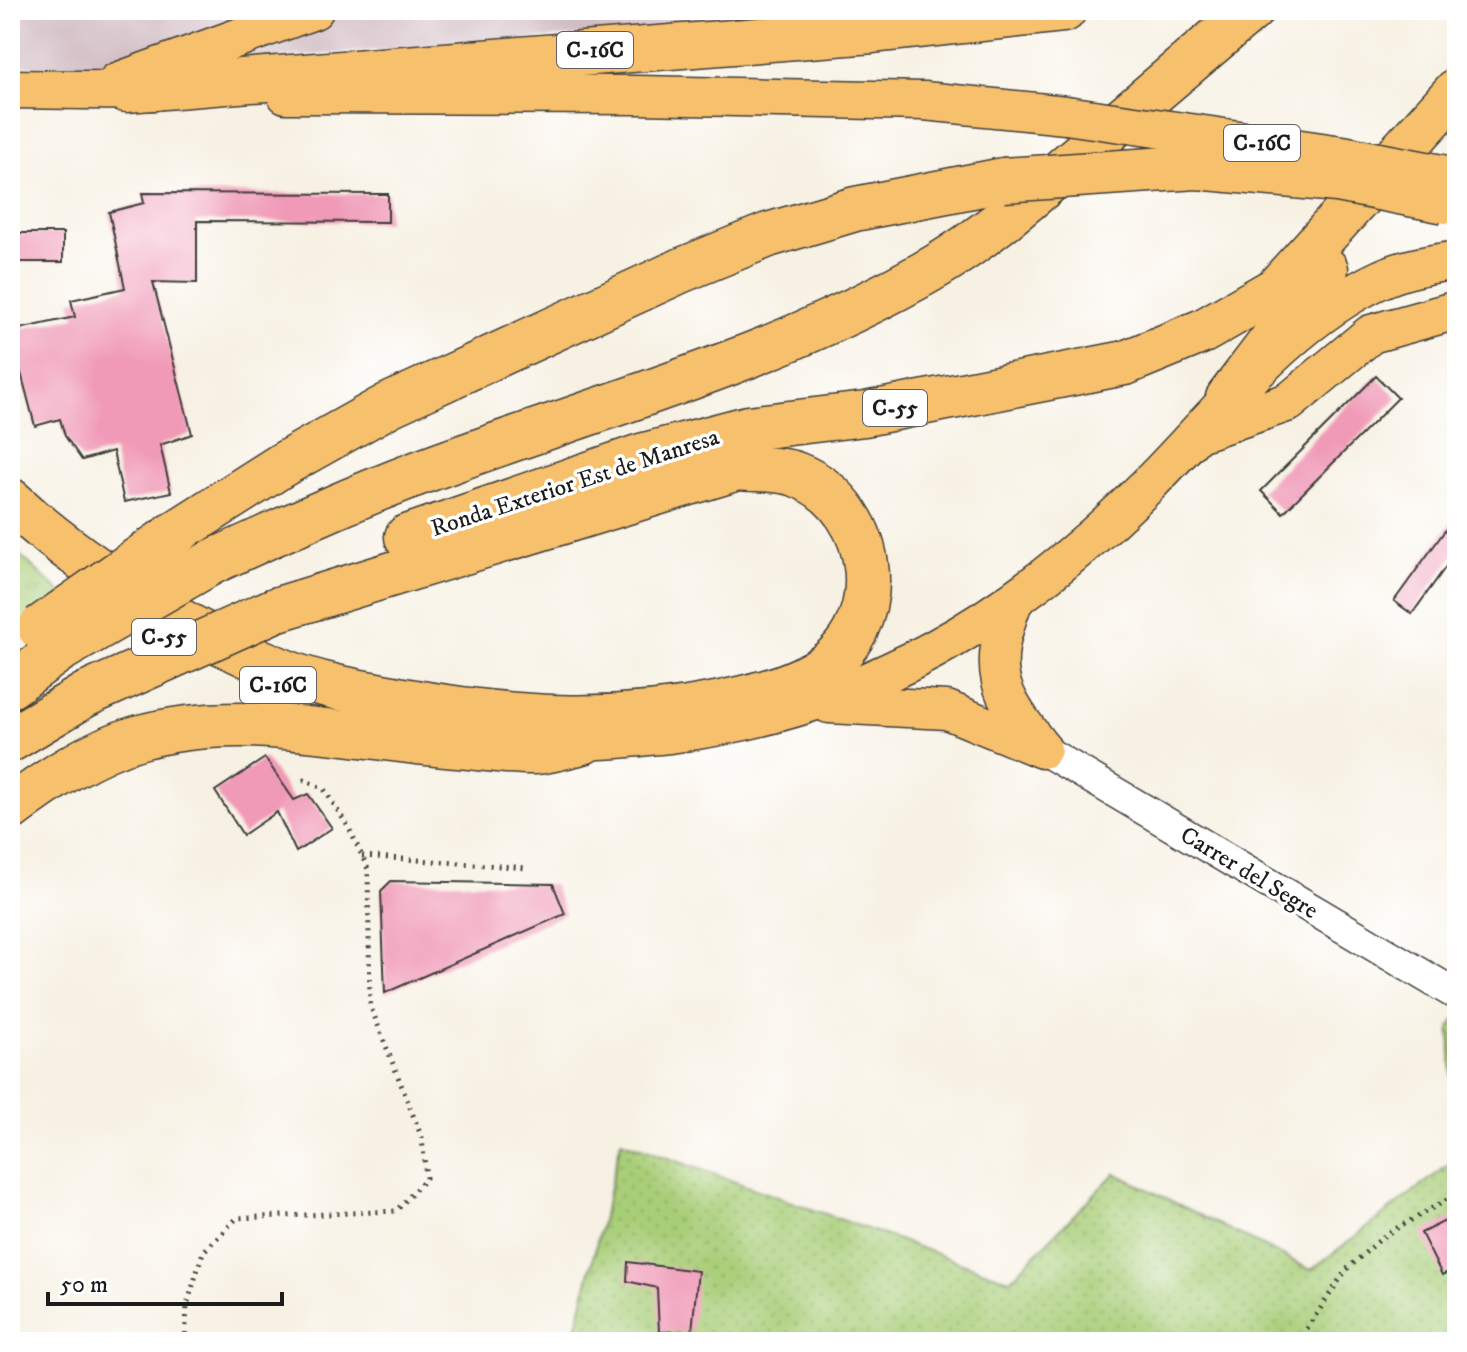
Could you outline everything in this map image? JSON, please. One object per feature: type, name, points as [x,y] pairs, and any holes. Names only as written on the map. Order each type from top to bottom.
[{"type":"highway","name":"C-16C","points":[[110,90],[888,30],[1064,10]]},
{"type":"highway","name":"Ronda Exterior Est de Manresa","points":[[10,686],[54,662],[214,561],[396,482],[688,382],[866,305],[939,265],[1005,219],[1251,10]]},
{"type":"highway","name":"Ronda Exterior Est de Manresa","points":[[10,727],[54,662],[263,601],[641,456],[748,428],[865,414],[1125,363],[1203,331],[1276,289],[1457,92]]},
{"type":"highway","points":[[1228,398],[1457,92]]},
{"type":"highway","points":[[10,740],[54,662],[180,530],[282,465],[389,405],[682,270],[768,235],[855,209],[1003,180],[1196,167],[1453,194]]},
{"type":"highway","points":[[10,500],[84,559],[140,596],[288,673],[356,691],[449,708],[550,720],[690,709],[749,697],[815,673],[853,639],[863,616],[867,569],[864,548],[855,527],[841,506],[819,486],[797,474],[738,468],[263,601]]},
{"type":"highway","points":[[10,809],[106,750],[134,739],[186,729],[222,725],[295,728],[414,743],[535,752],[583,742]]},
{"type":"main road","points":[[110,90],[314,10]]},
{"type":"main road","name":"C-16C","points":[[10,89],[924,101],[1066,115],[1342,155],[1453,194]]},
{"type":"main road","name":"C-16C","points":[[10,528],[133,617],[253,676],[326,701],[446,728],[583,742],[724,727],[860,685],[950,643],[1013,602],[1104,528],[1198,433],[1228,398],[1284,345],[1331,308],[1382,278],[1457,260]]},
{"type":"main road","points":[[1198,433],[1233,418],[1289,402],[1371,334],[1457,310]]},
{"type":"main road","points":[[1013,602],[1001,634],[998,662],[1001,690],[1042,749]]},
{"type":"main road","points":[[809,703],[947,710],[1042,749]]},
{"type":"street","name":"Carrer del Segre","points":[[1042,749],[1455,997]]},
{"type":"path","points":[[185,1342],[187,1305],[203,1252],[237,1218],[396,1211],[426,1178],[422,1138],[370,1005],[368,869],[324,789],[298,777]]},
{"type":"path","points":[[362,856],[528,868]]},
{"type":"path","points":[[1298,1342],[1346,1270],[1385,1235],[1457,1194]]},
{"type":"shaded area","points":[[10,10],[924,10],[113,70],[10,65]]},
{"type":"green space","points":[[10,546],[62,594],[10,633]]},
{"type":"green space","points":[[1457,1017],[1457,1342],[573,1342],[621,1141],[1010,1280],[1115,1173],[1311,1270],[1455,1160],[1450,1028]]},
{"type":"building","points":[[142,193],[388,194],[388,222],[197,221],[197,283],[153,282],[192,434],[160,445],[171,492],[124,502],[113,451],[82,460],[65,436],[60,419],[35,426],[10,331],[75,317],[71,300],[125,288],[109,212],[144,203]]},
{"type":"building","points":[[10,233],[63,233],[63,262],[10,262]]},
{"type":"building","points":[[1376,376],[1398,398],[1283,513],[1261,491]]},
{"type":"building","points":[[1457,514],[1457,551],[1412,614],[1394,601]]},
{"type":"building","points":[[265,758],[294,800],[308,794],[332,828],[296,852],[277,812],[243,835],[215,791]]},
{"type":"building","points":[[391,881],[553,884],[565,914],[385,993],[381,891]]},
{"type":"building","points":[[1457,1215],[1457,1268],[1442,1275],[1421,1233]]},
{"type":"building","points":[[628,1262],[698,1271],[692,1331],[659,1332],[657,1288],[627,1281]]}]
